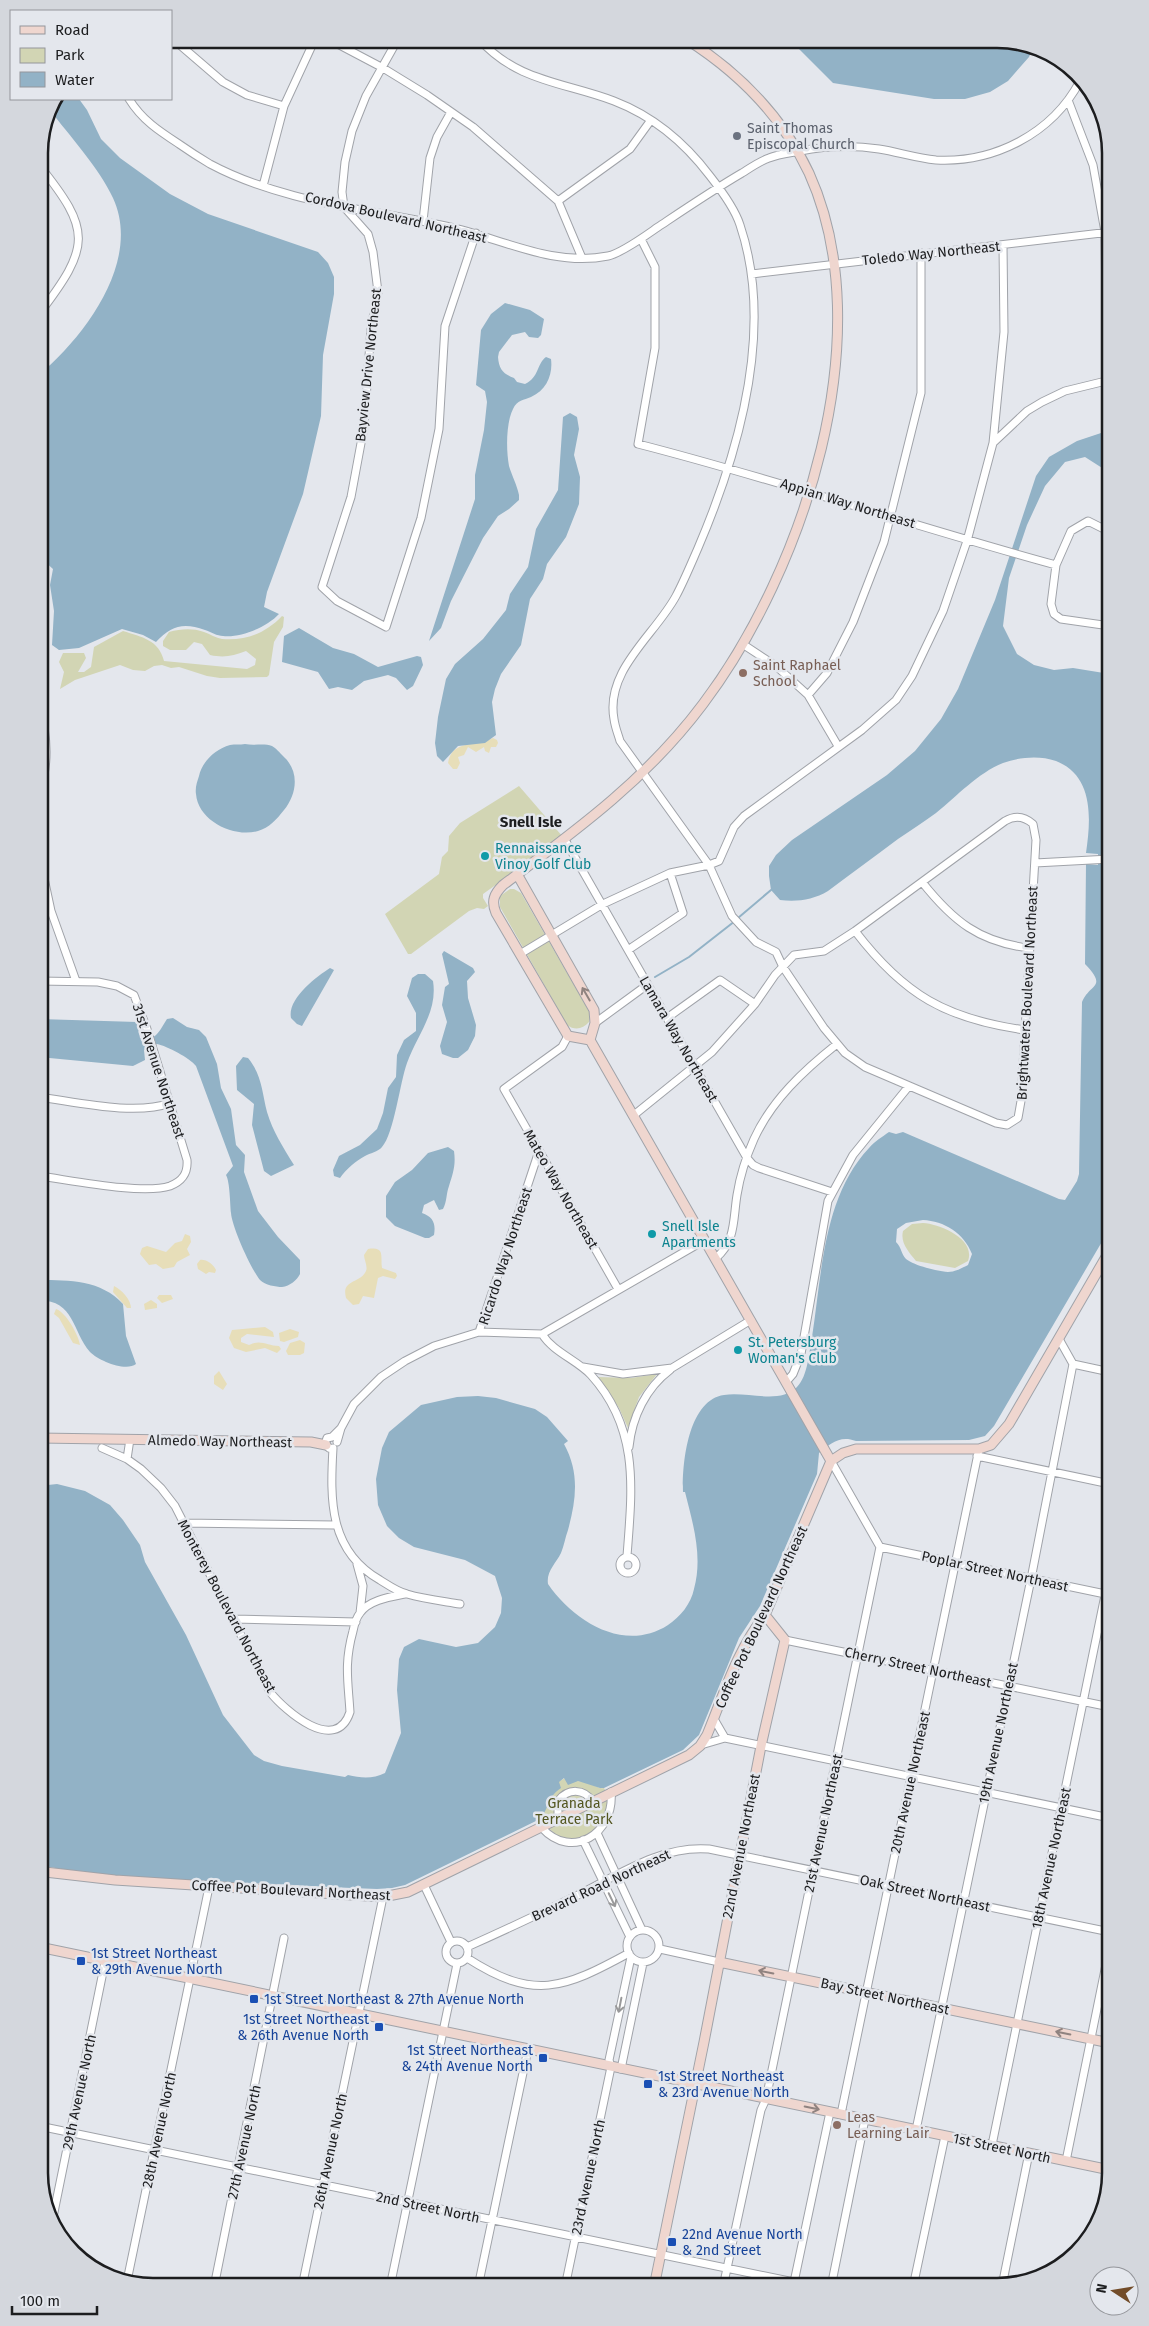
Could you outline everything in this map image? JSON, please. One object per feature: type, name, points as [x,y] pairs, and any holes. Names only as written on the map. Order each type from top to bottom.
[{"type":"street","points":[[183,48],[223,82],[248,95],[284,106]]},
{"type":"street","points":[[263,186],[284,106],[311,48]]},
{"type":"street","points":[[345,48],[383,68],[473,127],[558,200],[582,258]]},
{"type":"street","points":[[344,207],[342,192],[345,162],[352,131],[366,96],[393,48]]},
{"type":"street","name":"Brightwaters Boulevard Northeast","points":[[489,48],[507,65],[541,80],[614,101],[650,120],[679,140],[718,187],[740,224],[752,274],[754,324],[750,369],[742,418],[729,468],[710,520],[677,596],[627,664],[612,704],[620,741],[709,865],[732,916],[756,942],[776,952],[794,955],[824,951],[855,931],[1005,821],[1016,817],[1028,820],[1036,831],[1021,1101],[1018,1118],[1012,1124],[996,1123],[909,1086]]},
{"type":"street","points":[[590,1040],[568,1036],[496,913],[493,902],[496,892],[517,874],[565,840],[613,801],[643,773],[698,711],[744,645],[782,570],[810,492],[822,445],[832,386],[836,329],[834,264],[821,204],[809,174],[772,113],[750,88],[700,48]]},
{"type":"street","name":"Cordova Boulevard Northeast","points":[[130,100],[152,127],[210,164],[263,186],[344,207],[423,221],[476,233],[562,259],[610,256],[641,238],[718,187],[769,158],[829,147],[864,147],[934,160],[968,159],[1004,149],[1020,142],[1050,120],[1068,100],[1077,86]]},
{"type":"street","points":[[1068,100],[1093,165],[1102,205]]},
{"type":"street","points":[[423,221],[430,158],[437,137],[451,112]]},
{"type":"street","points":[[558,200],[630,149],[650,120]]},
{"type":"street","points":[[48,178],[74,214],[79,240],[68,271],[48,301]]},
{"type":"street","name":"Bayview Drive Northeast","points":[[344,207],[368,234],[373,252],[378,292],[371,328],[364,427],[351,497],[322,587],[337,601],[386,627],[421,518],[439,429],[445,326],[476,233]]},
{"type":"street","name":"Toledo Way Northeast","points":[[752,274],[1102,233]]},
{"type":"street","name":"Appian Way Northeast","points":[[641,238],[655,267],[655,348],[638,444],[729,468],[890,515],[967,541],[1056,565]]},
{"type":"street","points":[[520,954],[603,904],[670,873],[709,865],[719,860],[734,827],[744,816],[862,730],[896,700],[912,676],[943,611],[967,541],[993,443],[1004,332],[1003,245]]},
{"type":"street","points":[[808,695],[827,673],[853,622],[884,542],[921,393],[921,254]]},
{"type":"street","points":[[993,443],[1027,412],[1042,402],[1065,391],[1102,383]]},
{"type":"street","points":[[1102,528],[1088,522],[1071,531],[1056,565],[1051,604],[1054,614],[1061,619],[1102,625]]},
{"type":"street","points":[[744,645],[776,666],[808,695],[838,746]]},
{"type":"street","name":"Lamara Way Northeast","points":[[565,840],[747,1158],[753,1165],[760,1168],[832,1192]]},
{"type":"street","points":[[1035,863],[1102,859]]},
{"type":"street","points":[[628,950],[683,913],[670,873]]},
{"type":"street","points":[[517,874],[594,1010],[594,1023],[590,1040],[880,1547]]},
{"type":"street","points":[[922,882],[948,913],[970,930],[1001,943],[1030,948]]},
{"type":"street","points":[[48,901],[76,981]]},
{"type":"street","points":[[855,931],[885,967],[914,992],[931,1002],[976,1021],[1025,1030]]},
{"type":"street","points":[[776,952],[783,967],[836,1044],[865,1067],[909,1086],[853,1155],[832,1192],[823,1220],[801,1354],[793,1374],[786,1382]]},
{"type":"street","points":[[634,1115],[712,1052],[755,1004],[794,955]]},
{"type":"street","points":[[666,1018],[720,980],[755,1004]]},
{"type":"street","name":"31st Avenue Northeast","points":[[48,981],[98,982],[127,990],[134,995],[155,1052],[188,1160],[186,1174],[175,1184],[168,1186],[136,1188],[48,1177]]},
{"type":"street","points":[[594,1023],[647,985]]},
{"type":"street","name":"Mateo Way Northeast","points":[[568,1036],[562,1047],[504,1089],[618,1290]]},
{"type":"street","points":[[716,1258],[728,1245],[731,1238],[740,1179],[763,1122],[782,1095],[808,1068],[836,1044]]},
{"type":"street","points":[[48,1098],[138,1110],[159,1107],[170,1103]]},
{"type":"street","name":"Ricardo Way Northeast","points":[[479,1332],[540,1151]]},
{"type":"street","points":[[627,1556],[631,1470],[625,1435],[616,1410],[596,1380],[583,1367],[548,1343],[542,1334],[705,1240]]},
{"type":"street","points":[[978,1453],[991,1445],[1003,1433],[1102,1264]]},
{"type":"street","points":[[629,1453],[633,1424],[639,1408],[648,1392],[663,1375],[751,1320]]},
{"type":"street","name":"Monterey Boulevard Northeast","points":[[405,1594],[367,1573],[357,1563],[335,1525],[331,1485],[331,1442],[354,1404],[381,1377],[405,1361],[434,1346],[479,1332],[542,1334]]},
{"type":"street","points":[[1058,1339],[1073,1364],[1102,1370]]},
{"type":"street","name":"19th Avenue Northeast","points":[[916,2130],[965,1902],[1073,1364]]},
{"type":"street","points":[[583,1367],[623,1374],[672,1368]]},
{"type":"street","points":[[48,1438],[130,1439],[127,1459]]},
{"type":"street","name":"Almedo Way Northeast","points":[[130,1439],[331,1442]]},
{"type":"street","name":"Monterey Boulevard Northeast","points":[[102,1448],[127,1459],[150,1476],[175,1506],[270,1692],[280,1705],[309,1724],[328,1729],[339,1727],[348,1718],[350,1712],[346,1671],[356,1622],[360,1613],[363,1586],[357,1563]]},
{"type":"street","points":[[831,1461],[843,1453],[856,1449],[978,1453],[1102,1482]]},
{"type":"street","name":"20th Avenue Northeast","points":[[841,2114],[978,1453]]},
{"type":"street","name":"Coffee Pot Boulevard Northeast","points":[[48,1872],[209,1887],[383,1897],[408,1892],[424,1885],[677,1761],[700,1745],[714,1719],[743,1649],[765,1615],[831,1461]]},
{"type":"street","points":[[183,1523],[335,1525]]},
{"type":"street","name":"Poplar Street Northeast","points":[[880,1547],[1102,1593]]},
{"type":"street","name":"21st Avenue Northeast","points":[[725,2278],[760,2110],[766,2099],[880,1547]]},
{"type":"street","points":[[360,1613],[376,1602],[405,1594],[460,1604]]},
{"type":"street","points":[[765,1615],[785,1640]]},
{"type":"street","points":[[233,1619],[356,1622]]},
{"type":"street","name":"18th Avenue Northeast","points":[[992,2145],[1083,1701],[1102,1620]]},
{"type":"street","name":"Cherry Street Northeast","points":[[785,1640],[1102,1705]]},
{"type":"street","name":"22nd Avenue Northeast","points":[[656,2278],[696,2084],[761,1746],[785,1640]]},
{"type":"street","points":[[714,1719],[725,1738]]},
{"type":"street","points":[[700,1745],[725,1738],[1102,1816]]},
{"type":"street","points":[[558,1819],[558,1801],[567,1793],[572,1791],[584,1792],[593,1802]]},
{"type":"street","points":[[542,1828],[561,1841],[583,1840],[597,1833],[603,1827],[610,1812],[611,1792]]},
{"type":"street","points":[[597,1833],[642,1930]]},
{"type":"street","points":[[583,1840],[630,1937]]},
{"type":"street","name":"Brevard Road Northeast","points":[[467,1947],[655,1857],[678,1849],[709,1848],[739,1855]]},
{"type":"street","name":"Oak Street Northeast","points":[[739,1855],[1102,1930]]},
{"type":"street","points":[[424,1885],[451,1942]]},
{"type":"street","name":"28th Avenue North","points":[[128,2275],[209,1887]]},
{"type":"street","name":"26th Avenue North","points":[[304,2278],[383,1897]]},
{"type":"street","points":[[642,1930],[652,1932],[658,1938],[660,1948],[653,1960],[643,1963],[630,1955],[627,1944],[630,1937],[642,1930]]},
{"type":"street","name":"27th Avenue North","points":[[216,2278],[274,1997],[284,1938]]},
{"type":"street","points":[[451,1942],[460,1942],[467,1947],[467,1958]]},
{"type":"street","points":[[451,1942],[446,1950],[446,1954],[449,1960],[457,1964]]},
{"type":"street","name":"Bay Street Northeast","points":[[660,1948],[719,1962],[1102,2041]]},
{"type":"street","name":"1st Street North","points":[[48,1950],[1102,2168]]},
{"type":"street","points":[[467,1958],[503,1978],[519,1983],[551,1985],[576,1980],[630,1955]]},
{"type":"street","name":"23rd Avenue North","points":[[567,2278],[611,2067],[609,2060],[630,1955]]},
{"type":"street","points":[[392,2278],[457,1964],[467,1958]]},
{"type":"street","name":"29th Avenue North","points":[[54,2210],[106,1962]]},
{"type":"street","points":[[621,2069],[643,1963]]},
{"type":"street","points":[[1066,2161],[1102,1985]]},
{"type":"street","points":[[480,2278],[528,2049]]},
{"type":"street","points":[[795,2278],[830,2112]]},
{"type":"street","points":[[833,2278],[865,2119]]},
{"type":"street","name":"2nd Street North","points":[[48,2128],[727,2268],[766,2278]]},
{"type":"street","points":[[916,2278],[945,2136]]},
{"type":"street","points":[[1004,2278],[1029,2153]]},
{"type":"green space","points":[[282,616],[284,617],[283,627],[274,642],[269,675],[267,677],[220,678],[179,667],[171,668],[162,665],[154,666],[145,671],[133,670],[120,665],[75,680],[60,689],[64,672],[59,662],[63,653],[84,653],[86,658],[78,672],[84,672],[91,667],[94,647],[123,631],[149,640],[158,648],[164,661],[247,669],[255,665],[256,659],[246,651],[228,656],[215,656],[210,655],[202,644],[194,642],[186,650],[170,650],[163,646],[163,641],[169,632],[187,629],[200,631],[222,639],[239,639],[255,635],[269,627]]},
{"type":"green space","points":[[519,786],[563,837],[483,894],[483,898],[488,906],[484,909],[477,908],[469,911],[411,954],[408,954],[385,914],[439,874],[442,857],[448,851],[449,836],[460,823]]},
{"type":"green space","points":[[510,889],[521,893],[590,1013],[589,1022],[584,1026],[576,1029],[567,1025],[500,907],[500,896]]},
{"type":"green space","points":[[923,1223],[938,1226],[955,1234],[967,1246],[969,1253],[968,1261],[955,1268],[916,1261],[908,1251],[902,1235],[903,1231],[912,1224]]},
{"type":"green space","points":[[657,1374],[639,1397],[628,1428],[619,1408],[598,1377],[631,1378]]},
{"type":"green space","name":"Granada Terrace Park","points":[[565,1778],[604,1788],[609,1797],[603,1821],[596,1830],[587,1836],[577,1839],[557,1835],[549,1828],[542,1817],[549,1799],[556,1791],[558,1782]]},
{"type":"sand","points":[[493,738],[498,743],[496,747],[491,747],[489,753],[485,751],[484,747],[476,752],[468,747],[464,755],[458,757],[460,763],[457,769],[453,769],[448,763],[450,755],[454,750]]},
{"type":"sand","points":[[185,1234],[190,1236],[191,1242],[187,1249],[190,1255],[177,1262],[174,1267],[163,1269],[156,1264],[149,1265],[140,1254],[142,1248],[147,1246],[166,1252],[175,1243],[182,1241]]},
{"type":"sand","points":[[368,1249],[378,1249],[381,1253],[382,1268],[396,1273],[397,1276],[395,1279],[383,1276],[378,1278],[374,1298],[363,1296],[359,1304],[353,1305],[346,1298],[346,1288],[366,1271],[364,1255]]},
{"type":"sand","points":[[200,1260],[205,1260],[211,1264],[216,1270],[215,1273],[209,1272],[206,1274],[198,1269],[197,1264]]},
{"type":"sand","points":[[114,1286],[125,1296],[131,1308],[127,1308],[113,1292]]},
{"type":"sand","points":[[159,1295],[171,1295],[173,1299],[162,1303],[157,1298]]},
{"type":"sand","points":[[151,1300],[157,1304],[157,1308],[145,1310],[144,1304]]},
{"type":"sand","points":[[56,1309],[64,1315],[71,1325],[80,1345],[73,1343],[59,1318],[54,1314]]},
{"type":"sand","points":[[265,1327],[273,1332],[274,1337],[247,1334],[241,1338],[241,1342],[249,1345],[261,1343],[279,1346],[281,1349],[277,1353],[265,1348],[246,1352],[234,1348],[229,1338],[232,1330]]},
{"type":"sand","points":[[290,1329],[299,1332],[298,1337],[284,1342],[280,1341],[279,1333]]},
{"type":"sand","points":[[300,1340],[305,1343],[304,1353],[288,1355],[286,1351],[290,1343]]},
{"type":"sand","points":[[219,1371],[227,1384],[223,1390],[214,1384],[214,1376]]},
{"type":"water","points":[[798,48],[1003,48],[1031,53],[1008,81],[990,92],[965,99],[934,99],[833,83]]},
{"type":"water","points":[[62,100],[80,100],[87,110],[101,139],[120,158],[170,194],[208,214],[318,252],[328,263],[334,277],[334,294],[323,355],[321,416],[303,494],[267,592],[264,607],[279,614],[268,623],[253,631],[223,636],[184,626],[172,629],[156,642],[143,635],[122,629],[79,648],[59,650],[52,645],[54,611],[50,585],[53,569],[48,564],[48,367],[74,340],[104,296],[114,271],[120,247],[120,222],[113,198],[92,164],[54,116]]},
{"type":"water","points":[[505,303],[530,310],[544,319],[541,335],[538,338],[529,337],[525,332],[512,335],[499,352],[499,365],[504,373],[514,378],[517,382],[525,384],[533,378],[546,357],[551,359],[550,376],[545,386],[537,394],[517,404],[513,409],[509,422],[507,437],[508,460],[519,500],[498,516],[483,538],[451,601],[441,628],[429,641],[475,499],[475,475],[484,430],[487,402],[485,391],[476,385],[481,330],[491,314]]},
{"type":"water","points":[[570,413],[577,417],[579,429],[574,455],[580,477],[579,504],[566,537],[547,564],[543,579],[530,599],[521,645],[501,674],[495,689],[492,702],[496,735],[485,743],[458,746],[443,762],[437,756],[435,743],[446,679],[455,664],[483,639],[506,610],[510,594],[528,567],[536,529],[558,490],[563,417]]},
{"type":"water","points":[[1102,433],[1102,468],[1085,457],[1065,462],[1045,486],[1027,525],[1009,578],[1003,626],[1017,654],[1034,665],[1054,670],[1073,668],[1102,673],[1102,1242],[994,1426],[985,1436],[969,1440],[856,1441],[845,1439],[836,1441],[819,1453],[817,1474],[760,1606],[739,1638],[699,1735],[683,1750],[604,1788],[578,1781],[568,1785],[564,1778],[559,1782],[561,1788],[553,1795],[540,1819],[405,1885],[377,1889],[164,1879],[101,1874],[48,1867],[48,1485],[57,1484],[85,1491],[110,1505],[123,1520],[140,1545],[145,1562],[186,1635],[223,1715],[254,1755],[264,1761],[282,1766],[345,1777],[348,1775],[376,1776],[385,1773],[401,1733],[397,1690],[399,1659],[404,1647],[419,1639],[456,1647],[478,1643],[495,1627],[501,1613],[502,1598],[495,1576],[465,1560],[414,1547],[399,1538],[387,1526],[378,1505],[376,1479],[382,1448],[389,1432],[421,1405],[457,1397],[478,1396],[496,1398],[535,1409],[547,1417],[568,1441],[564,1444],[573,1465],[575,1487],[568,1530],[561,1553],[548,1576],[548,1584],[572,1610],[586,1621],[602,1629],[618,1634],[635,1636],[652,1633],[668,1625],[684,1610],[693,1595],[697,1577],[696,1540],[685,1492],[683,1492],[686,1450],[695,1421],[702,1408],[712,1399],[733,1394],[782,1395],[790,1392],[801,1382],[808,1364],[822,1262],[833,1212],[842,1189],[854,1168],[871,1146],[889,1132],[896,1134],[903,1132],[1065,1200],[1077,1181],[1079,1174],[1082,1002],[1096,982],[1092,972],[1085,964],[1086,864],[1098,865],[1098,854],[1086,853],[1089,813],[1084,788],[1077,777],[1068,768],[1050,759],[1016,759],[1003,763],[976,779],[936,813],[822,894],[793,901],[780,900],[771,890],[769,876],[769,866],[776,855],[792,840],[887,775],[915,751],[941,719],[958,689],[995,600],[1036,476],[1049,457],[1077,441]],"holes":[[[923,1220],[938,1223],[959,1234],[964,1240],[972,1254],[968,1265],[948,1272],[920,1266],[904,1257],[896,1242],[897,1229],[906,1223]]]},
{"type":"water","points":[[299,628],[333,648],[354,654],[378,667],[417,656],[421,657],[423,665],[413,686],[407,690],[396,678],[388,675],[364,681],[352,690],[338,687],[329,689],[318,672],[282,662],[284,636]]},
{"type":"water","points":[[245,744],[266,745],[275,748],[292,769],[295,783],[292,797],[279,817],[266,828],[249,833],[228,829],[210,819],[198,804],[196,792],[196,785],[203,766],[210,757],[224,747]]},
{"type":"water","points":[[444,951],[473,968],[475,972],[467,981],[468,998],[476,1025],[475,1036],[468,1050],[458,1058],[442,1054],[440,1046],[447,1022],[442,1005],[445,987],[449,984],[442,954]]},
{"type":"water","points":[[330,968],[334,970],[302,1026],[297,1024],[291,1018],[293,1003],[304,989]]},
{"type":"water","points":[[418,974],[425,974],[433,981],[434,992],[430,1013],[404,1072],[390,1131],[380,1149],[358,1160],[340,1178],[334,1176],[333,1170],[339,1156],[360,1145],[377,1129],[383,1113],[388,1088],[396,1077],[397,1055],[404,1040],[416,1031],[416,1013],[407,996],[412,978]]},
{"type":"water","points":[[173,1018],[187,1027],[199,1030],[206,1037],[217,1064],[221,1088],[231,1109],[236,1145],[245,1155],[244,1172],[258,1211],[278,1237],[300,1260],[300,1274],[288,1285],[282,1287],[274,1286],[260,1280],[242,1248],[232,1219],[226,1175],[233,1166],[196,1066],[189,1059],[157,1044],[144,1050],[145,1060],[133,1066],[48,1058],[48,1019],[137,1022],[140,1038],[150,1039],[159,1031],[167,1019]]},
{"type":"water","points":[[243,1057],[248,1058],[253,1064],[261,1084],[272,1126],[294,1165],[271,1176],[264,1171],[252,1125],[254,1104],[237,1090],[236,1066]]},
{"type":"water","points":[[448,1147],[454,1151],[455,1161],[443,1209],[439,1210],[434,1200],[424,1205],[422,1213],[429,1216],[433,1221],[435,1227],[434,1235],[425,1238],[395,1226],[386,1217],[386,1196],[395,1182],[412,1170],[428,1153]]},
{"type":"water","points":[[48,1280],[84,1283],[105,1290],[114,1296],[123,1304],[126,1336],[136,1364],[126,1367],[119,1366],[94,1355],[84,1344],[66,1311],[48,1302]]},
{"type":"waterway","points":[[738,918],[771,890]]},
{"type":"waterway","points":[[655,977],[689,957],[735,921]]},
{"type":"place","name":"Saint Thomas Episcopal Church","points":[[737,136]]},
{"type":"place","name":"Saint Raphael School","points":[[743,673]]},
{"type":"place","name":"Rennaissance Vinoy Golf Club","points":[[485,856]]},
{"type":"place","name":"Snell Isle Apartments","points":[[652,1234]]},
{"type":"place","name":"St. Petersburg Woman's Club","points":[[738,1350]]},
{"type":"place","name":"1st Street Northeast & 29th Avenue North","points":[[81,1961]]},
{"type":"place","name":"1st Street Northeast & 27th Avenue North","points":[[254,1999]]},
{"type":"place","name":"1st Street Northeast & 26th Avenue North","points":[[379,2027]]},
{"type":"place","name":"1st Street Northeast & 24th Avenue North","points":[[543,2058]]},
{"type":"place","name":"1st Street Northeast & 23rd Avenue North","points":[[648,2084]]},
{"type":"place","name":"Leas Learning Lair","points":[[837,2125]]},
{"type":"place","name":"22nd Avenue North & 2nd Street","points":[[672,2242]]},
{"type":"district","name":"Snell Isle","points":[[531,822]]}]
